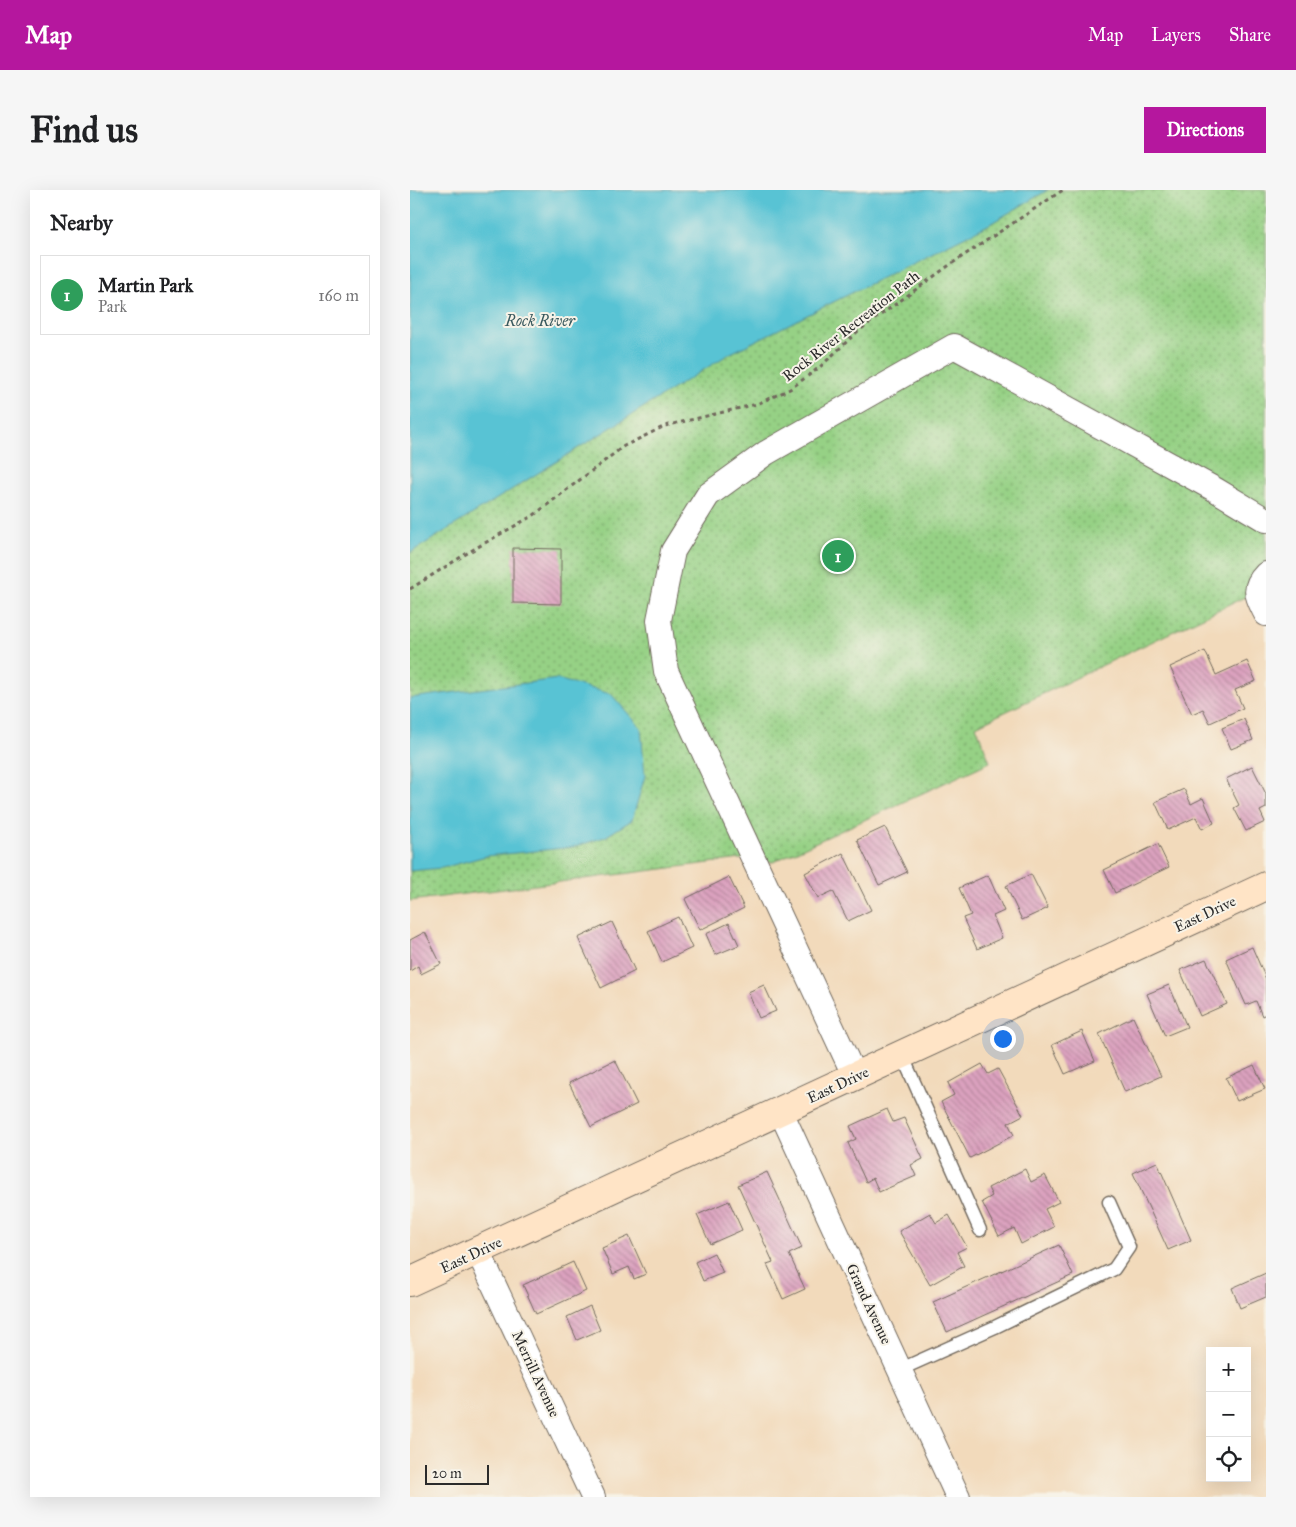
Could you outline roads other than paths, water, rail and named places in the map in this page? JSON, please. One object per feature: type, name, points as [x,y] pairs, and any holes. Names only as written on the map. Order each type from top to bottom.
[{"type":"street","points":[[855,1077],[666,671],[659,620],[673,551],[708,495],[766,453],[954,346],[1216,490],[1266,520]]},
{"type":"street","points":[[1266,574],[1258,585],[1256,597],[1266,614]]},
{"type":"street","name":"East Drive","points":[[410,1282],[1266,886]]},
{"type":"street","name":"Grand Avenue","points":[[781,1112],[958,1497]]},
{"type":"street","name":"Merrill Avenue","points":[[478,1251],[593,1497]]},
{"type":"lane","points":[[902,1055],[980,1230]]},
{"type":"lane","points":[[899,1370],[995,1327],[1114,1269],[1129,1247],[1109,1202]]},
{"type":"water","name":"Rock River","points":[[410,190],[1048,190],[988,225],[729,354],[410,553]]},
{"type":"water","points":[[557,679],[611,694],[641,728],[645,776],[632,820],[605,837],[574,847],[486,856],[442,868],[410,871],[410,698]]},
{"type":"place","name":"Martin Park","points":[[838,556]]}]
